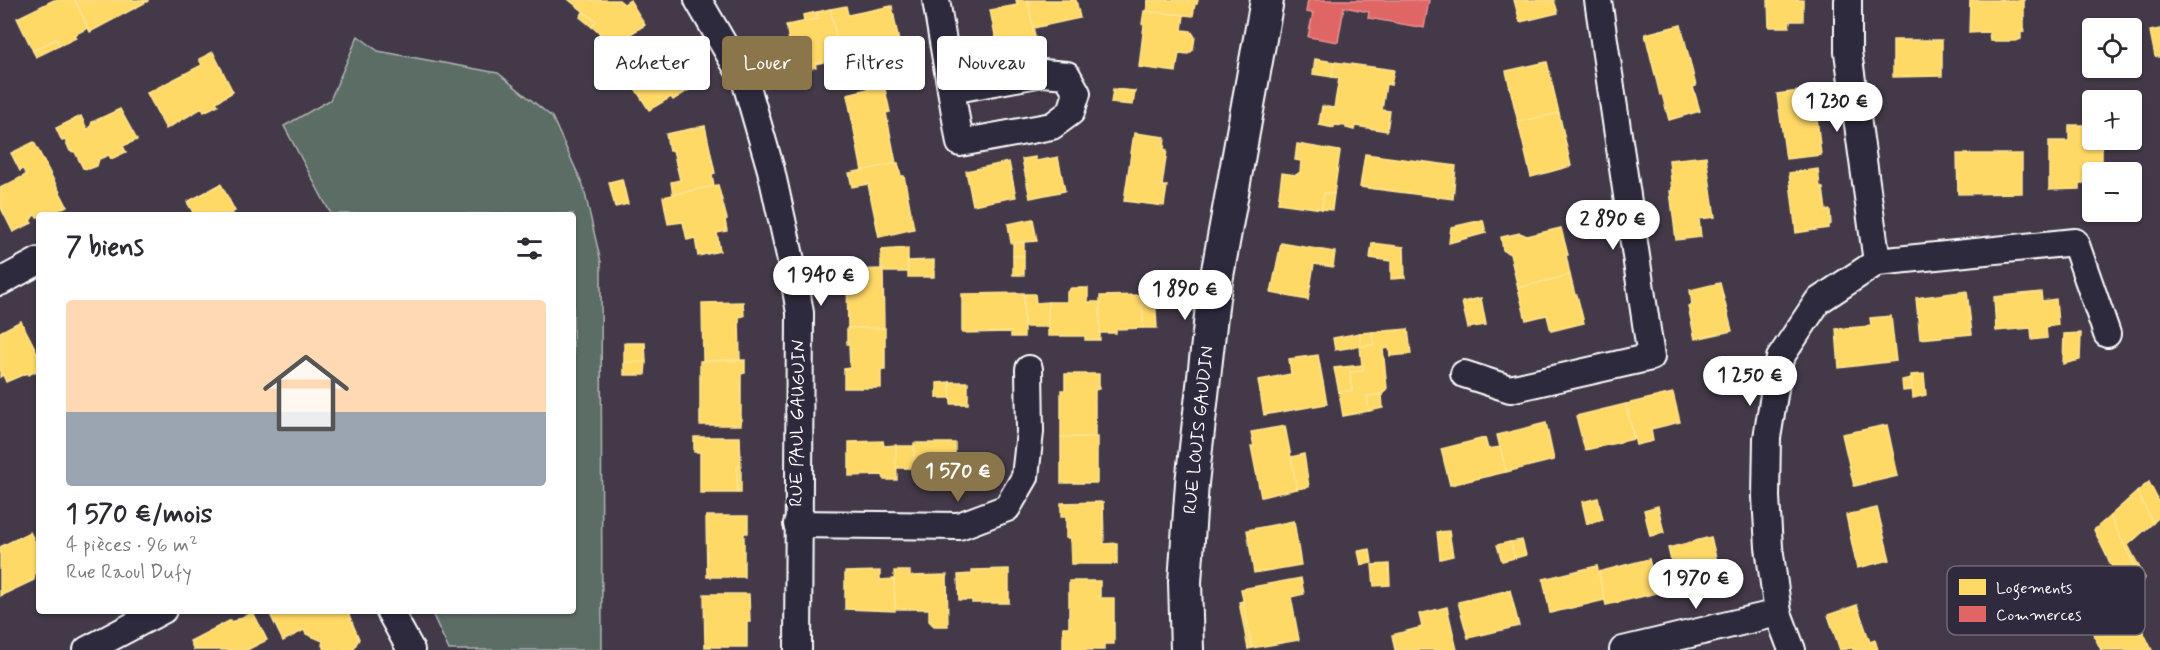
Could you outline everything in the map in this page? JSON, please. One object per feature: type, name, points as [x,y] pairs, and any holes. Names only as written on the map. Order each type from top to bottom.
[{"type":"street","name":"RUE PAUL GAUGUIN","points":[[699,0],[746,83],[771,170],[800,313],[798,650]]},
{"type":"street","points":[[936,0],[942,36]]},
{"type":"street","name":"RUE LOUIS GAUDIN","points":[[1187,650],[1185,582],[1192,483],[1210,318],[1267,0]]},
{"type":"street","points":[[1464,374],[1510,389],[1651,357],[1598,0]]},
{"type":"street","points":[[1848,0],[1848,51],[1876,262]]},
{"type":"street","points":[[1043,73],[1067,75],[1077,93],[1071,112],[1052,126],[960,142],[951,90],[1043,73]]},
{"type":"street","points":[[1792,650],[1778,613],[1769,547],[1766,497],[1767,438],[1780,358],[1818,301],[1876,262],[2075,242],[2107,334]]},
{"type":"street","points":[[0,282],[36,263]]},
{"type":"street","points":[[797,524],[959,526],[1007,508],[1025,477],[1030,432],[1029,369]]},
{"type":"street","points":[[1623,650],[1778,613]]},
{"type":"street","points":[[87,650],[155,614]]},
{"type":"street","points":[[391,614],[411,650]]},
{"type":"green space","points":[[358,36],[378,51],[498,73],[552,117],[583,185],[601,262],[602,650],[449,650],[432,614],[576,614],[576,212],[330,212],[284,126],[330,100]]},
{"type":"building: Logements","points":[[54,0],[75,0],[88,28],[74,35],[76,38],[59,46],[56,39],[33,51],[17,18]]},
{"type":"building: Logements","points":[[75,0],[148,0],[148,1],[90,32]]},
{"type":"building: Logements","points":[[569,0],[619,0],[624,4],[630,0],[645,25],[627,36],[601,36],[592,27],[596,21]]},
{"type":"building: Logements","points":[[1016,0],[1028,0],[1035,36],[995,36],[990,10],[1017,5]]},
{"type":"building: Logements","points":[[1028,0],[1076,0],[1080,18],[1033,28]]},
{"type":"building: Logements","points":[[1148,0],[1198,0],[1193,16],[1146,11]]},
{"type":"building: Logements","points":[[1514,0],[1554,0],[1558,13],[1520,22]]},
{"type":"building: Logements","points":[[1768,0],[1803,0],[1803,21],[1790,21],[1789,27],[1769,27]]},
{"type":"building: Logements","points":[[1970,0],[2024,0],[2024,32],[2021,32],[2021,39],[1990,41],[1989,32],[1969,33]]},
{"type":"building: Logements","points":[[846,6],[848,15],[892,6],[898,36],[836,36],[830,9]]},
{"type":"building: Logements","points":[[830,9],[836,36],[824,36],[824,62],[815,64],[816,67],[812,68],[812,36],[788,36],[786,25],[818,19],[817,12]]},
{"type":"building: Logements","points":[[1144,11],[1184,15],[1182,30],[1191,31],[1195,37],[1193,50],[1188,54],[1179,53],[1176,72],[1139,67]]},
{"type":"building: Logements","points":[[583,12],[596,21],[592,27],[580,17]]},
{"type":"building: Logements","points":[[817,12],[818,19],[804,21],[803,15]]},
{"type":"building: Logements","points":[[1681,25],[1700,111],[1669,120],[1662,94],[1660,95],[1645,34]]},
{"type":"building: Logements","points":[[2160,29],[2160,57],[2155,56],[2150,31]]},
{"type":"building: Logements","points":[[56,39],[59,46],[36,57],[33,51]]},
{"type":"building: Logements","points":[[1893,40],[1942,40],[1942,76],[1893,77]]},
{"type":"building: Logements","points":[[213,52],[233,92],[216,102],[218,105],[204,112],[202,108],[166,129],[147,93],[202,65],[199,59]]},
{"type":"building: Logements","points":[[1315,59],[1334,62],[1332,77],[1313,74]]},
{"type":"building: Logements","points":[[1334,62],[1394,70],[1391,85],[1386,84],[1382,110],[1390,111],[1387,131],[1355,126],[1354,130],[1346,126],[1334,125],[1334,128],[1319,125],[1322,106],[1334,108],[1339,78],[1332,77]]},
{"type":"building: Logements","points":[[1547,62],[1559,113],[1518,122],[1506,71]]},
{"type":"building: Logements","points":[[1113,89],[1135,91],[1133,105],[1111,103]]},
{"type":"building: Logements","points":[[1814,89],[1821,155],[1786,159],[1777,94]]},
{"type":"building: Logements","points":[[636,90],[689,90],[673,100],[671,97],[649,110]]},
{"type":"building: Logements","points":[[863,90],[885,90],[890,112],[886,113],[896,163],[862,171],[847,94]]},
{"type":"building: Logements","points":[[120,109],[137,140],[123,146],[126,152],[111,159],[109,155],[99,159],[97,166],[89,169],[83,168],[75,152],[70,151],[65,140],[62,141],[56,128],[81,116],[87,129],[90,128],[92,122]]},
{"type":"building: Logements","points":[[1559,113],[1571,166],[1531,177],[1518,122]]},
{"type":"building: Logements","points":[[2069,125],[2082,125],[2082,150],[2102,150],[2102,162],[2082,162],[2080,189],[2049,190],[2049,141],[2069,141]]},
{"type":"building: Logements","points":[[705,126],[715,173],[712,174],[714,186],[673,195],[671,182],[680,180],[673,150],[669,151],[666,134]]},
{"type":"building: Logements","points":[[1134,133],[1165,137],[1164,149],[1167,150],[1162,186],[1167,186],[1164,206],[1124,201]]},
{"type":"building: Logements","points":[[34,142],[67,206],[54,212],[36,212],[36,216],[34,215],[30,221],[32,223],[13,232],[0,206],[0,188],[26,175],[23,169],[20,171],[11,153]]},
{"type":"building: Logements","points":[[1297,144],[1340,151],[1334,194],[1324,193],[1322,209],[1278,203],[1282,173],[1296,175],[1300,172],[1301,161],[1295,160]]},
{"type":"building: Logements","points":[[1365,154],[1456,166],[1453,199],[1360,187]]},
{"type":"building: Logements","points":[[1957,154],[2022,154],[2022,193],[1958,194]]},
{"type":"building: Logements","points":[[1706,156],[1715,217],[1699,219],[1701,237],[1676,240],[1669,160]]},
{"type":"building: Logements","points":[[1035,157],[1036,161],[1058,157],[1065,191],[1030,198],[1022,159]]},
{"type":"building: Logements","points":[[1009,162],[1016,197],[973,205],[966,171]]},
{"type":"building: Logements","points":[[898,163],[901,176],[904,176],[914,229],[879,237],[868,184],[852,187],[849,173]]},
{"type":"building: Logements","points":[[1818,169],[1826,211],[1830,210],[1831,224],[1828,228],[1796,233],[1789,173]]},
{"type":"building: Logements","points":[[622,179],[628,204],[615,207],[609,182]]},
{"type":"building: Logements","points":[[221,184],[235,211],[193,212],[187,202]]},
{"type":"building: Logements","points":[[718,185],[727,219],[725,220],[727,231],[717,233],[720,251],[698,256],[695,238],[687,240],[683,222],[668,224],[663,197]]},
{"type":"building: Logements","points":[[1324,193],[1334,194],[1332,210],[1322,209]]},
{"type":"building: Logements","points":[[1033,219],[1037,241],[1011,243],[1008,224]]},
{"type":"building: Logements","points":[[1483,220],[1486,233],[1449,243],[1451,227]]},
{"type":"building: Logements","points":[[1561,228],[1570,275],[1518,288],[1510,254],[1503,250],[1501,237],[1520,233],[1527,236]]},
{"type":"building: Logements","points":[[1024,242],[1024,256],[1013,256],[1013,243]]},
{"type":"building: Logements","points":[[1281,243],[1335,252],[1333,267],[1314,264],[1308,300],[1271,293]]},
{"type":"building: Logements","points":[[1372,243],[1404,247],[1405,278],[1391,279],[1391,261],[1370,258]]},
{"type":"building: Logements","points":[[908,248],[908,272],[883,272],[881,250]]},
{"type":"building: Logements","points":[[1013,256],[1024,256],[1024,275],[1013,275]]},
{"type":"building: Logements","points":[[934,260],[934,277],[908,277],[908,261]]},
{"type":"building: Logements","points":[[883,269],[884,328],[848,328],[847,283],[843,283],[843,270]]},
{"type":"building: Logements","points":[[1570,275],[1584,323],[1551,331],[1547,315],[1526,320],[1518,288]]},
{"type":"building: Logements","points":[[1720,283],[1732,331],[1695,339],[1688,306],[1692,305],[1690,290]]},
{"type":"building: Logements","points":[[1071,288],[1088,288],[1088,302],[1100,302],[1100,340],[1085,340],[1085,336],[1048,336],[1048,302],[1067,302],[1067,292]]},
{"type":"building: Logements","points":[[1967,291],[1972,334],[1920,339],[1916,298]]},
{"type":"building: Logements","points":[[2041,292],[2042,301],[2056,299],[2058,325],[2046,327],[2047,338],[2032,340],[2031,328],[1996,331],[1994,297]]},
{"type":"building: Logements","points":[[1024,293],[1024,337],[1011,337],[1011,332],[962,333],[962,294]]},
{"type":"building: Logements","points":[[1024,294],[1035,294],[1036,303],[1048,302],[1048,327],[1024,327]]},
{"type":"building: Logements","points":[[1142,295],[1155,295],[1157,328],[1143,328]]},
{"type":"building: Logements","points":[[1142,295],[1143,328],[1116,329],[1116,333],[1100,333],[1100,296]]},
{"type":"building: Logements","points":[[1481,298],[1486,325],[1468,328],[1462,302]]},
{"type":"building: Logements","points":[[743,302],[744,316],[739,317],[740,360],[703,361],[702,303]]},
{"type":"building: Logements","points":[[1891,316],[1896,361],[1839,368],[1836,329],[1871,326],[1870,318]]},
{"type":"building: Logements","points":[[21,321],[36,350],[36,371],[6,382],[3,375],[0,377],[0,332]]},
{"type":"building: Logements","points":[[847,328],[885,328],[885,370],[881,370],[881,388],[844,388],[844,369],[850,368]]},
{"type":"building: Logements","points":[[1408,329],[1411,354],[1390,356],[1389,348],[1383,349],[1387,388],[1382,395],[1367,396],[1369,411],[1343,416],[1339,392],[1352,390],[1350,372],[1362,371],[1364,367],[1360,346],[1374,345],[1372,332]]},
{"type":"building: Logements","points":[[1372,332],[1374,345],[1360,346],[1360,333]]},
{"type":"building: Logements","points":[[1360,333],[1360,346],[1335,350],[1333,338]]},
{"type":"building: Logements","points":[[2081,333],[2080,360],[2063,364],[2064,334]]},
{"type":"building: Logements","points":[[624,343],[645,343],[646,362],[624,362]]},
{"type":"building: Logements","points":[[1318,355],[1327,404],[1264,415],[1258,380],[1291,374],[1289,359]]},
{"type":"building: Logements","points":[[745,360],[745,373],[741,374],[741,425],[700,425],[700,361]]},
{"type":"building: Logements","points":[[624,362],[646,362],[645,375],[624,375]]},
{"type":"building: Logements","points":[[1362,365],[1364,367],[1362,371],[1350,372],[1352,390],[1339,392],[1334,368]]},
{"type":"building: Logements","points":[[1065,374],[1099,374],[1099,389],[1095,390],[1095,437],[1061,437],[1061,390],[1065,390]]},
{"type":"building: Logements","points":[[1924,374],[1926,395],[1913,398],[1911,375]]},
{"type":"building: Logements","points":[[1911,378],[1912,390],[1903,391],[1902,380]]},
{"type":"building: Logements","points":[[950,382],[951,398],[937,398],[937,383]]},
{"type":"building: Logements","points":[[950,382],[968,382],[968,404],[951,404]]},
{"type":"building: Logements","points":[[1673,393],[1680,422],[1651,429],[1653,441],[1636,445],[1626,404]]},
{"type":"building: Logements","points":[[1382,395],[1383,408],[1369,411],[1367,396]]},
{"type":"building: Logements","points":[[1626,404],[1634,439],[1585,450],[1576,416]]},
{"type":"building: Logements","points":[[1546,423],[1554,460],[1506,472],[1497,435]]},
{"type":"building: Logements","points":[[1887,425],[1898,476],[1854,486],[1842,434]]},
{"type":"building: Logements","points":[[1285,426],[1297,489],[1261,497],[1251,446],[1254,446],[1251,432]]},
{"type":"building: Logements","points":[[694,437],[740,437],[741,466],[737,467],[737,493],[700,493],[700,452],[694,452]]},
{"type":"building: Logements","points":[[1061,437],[1097,437],[1097,483],[1061,483]]},
{"type":"building: Logements","points":[[1485,438],[1488,449],[1500,447],[1506,472],[1450,485],[1441,449]]},
{"type":"building: Logements","points":[[883,441],[884,446],[896,445],[897,480],[884,480],[883,475],[849,476],[849,442]]},
{"type":"building: Logements","points":[[914,443],[955,443],[955,479],[914,479]]},
{"type":"building: Logements","points":[[896,446],[914,446],[914,468],[896,468]]},
{"type":"building: Logements","points":[[1304,454],[1309,487],[1297,489],[1291,457]]},
{"type":"building: Logements","points":[[741,466],[741,493],[737,493],[737,467]]},
{"type":"building: Logements","points":[[2149,482],[2160,504],[2160,516],[2153,523],[2137,492]]},
{"type":"building: Logements","points":[[2137,492],[2153,523],[2128,545],[2139,566],[2135,566],[2110,516]]},
{"type":"building: Logements","points":[[1598,498],[1603,520],[1587,524],[1582,502]]},
{"type":"building: Logements","points":[[1103,502],[1104,544],[1117,543],[1117,564],[1071,564],[1070,538],[1066,538],[1066,517],[1061,517],[1061,503]]},
{"type":"building: Logements","points":[[1658,506],[1664,533],[1650,536],[1644,510]]},
{"type":"building: Logements","points":[[1877,508],[1890,560],[1857,568],[1846,515]]},
{"type":"building: Logements","points":[[706,516],[748,516],[748,533],[744,533],[744,577],[707,577]]},
{"type":"building: Logements","points":[[2110,516],[2135,566],[2111,566],[2094,530]]},
{"type":"building: Logements","points":[[1294,521],[1301,565],[1254,573],[1247,530]]},
{"type":"building: Logements","points":[[1449,531],[1453,556],[1440,559],[1437,532]]},
{"type":"building: Logements","points":[[30,532],[36,543],[34,580],[0,596],[0,547]]},
{"type":"building: Logements","points":[[1711,537],[1720,575],[1678,589],[1668,548]]},
{"type":"building: Logements","points":[[1522,540],[1526,555],[1515,558],[1510,542]]},
{"type":"building: Logements","points":[[1510,542],[1515,558],[1502,561],[1497,545]]},
{"type":"building: Logements","points":[[1370,549],[1372,563],[1361,565],[1358,551]]},
{"type":"building: Logements","points":[[1649,559],[1657,593],[1606,605],[1598,572]]},
{"type":"building: Logements","points":[[1389,564],[1390,585],[1374,586],[1372,565]]},
{"type":"building: Logements","points":[[1597,566],[1605,600],[1550,613],[1543,579]]},
{"type":"building: Logements","points":[[1009,569],[1009,603],[972,603],[972,600],[959,600],[958,575],[972,574],[972,570]]},
{"type":"building: Logements","points":[[880,571],[880,580],[894,579],[895,611],[845,609],[845,572]]},
{"type":"building: Logements","points":[[894,571],[910,571],[910,576],[947,575],[948,626],[934,626],[929,621],[929,609],[895,609]]},
{"type":"building: Logements","points":[[1301,578],[1304,594],[1291,597],[1299,640],[1252,648],[1241,589]]},
{"type":"building: Logements","points":[[1069,581],[1100,581],[1100,598],[1114,598],[1114,644],[1104,644],[1104,650],[1063,650],[1063,627],[1069,627]]},
{"type":"building: Logements","points":[[1510,590],[1519,626],[1468,638],[1458,602]]},
{"type":"building: Logements","points":[[704,594],[749,594],[750,622],[747,622],[747,647],[705,647]]},
{"type":"building: Logements","points":[[1243,601],[1252,648],[1248,649],[1239,602]]},
{"type":"building: Logements","points":[[1857,605],[1870,642],[1875,640],[1878,650],[1853,650],[1853,648],[1840,650],[1828,615]]},
{"type":"building: Logements","points":[[1447,607],[1457,650],[1395,650],[1392,635],[1422,627],[1419,614]]},
{"type":"building: Logements","points":[[254,614],[267,640],[247,650],[194,650],[190,641],[231,620],[232,622]]},
{"type":"building: Logements","points":[[270,614],[349,614],[359,639],[353,650],[324,650],[323,641],[306,634],[304,630],[283,641]]},
{"type":"building: Logements","points":[[2094,635],[2145,635],[2152,650],[2101,650]]},
{"type":"building: Commerces","points":[[1308,0],[1429,0],[1424,28],[1368,18],[1369,12],[1344,7],[1338,42],[1308,37],[1313,13],[1306,12]]}]
